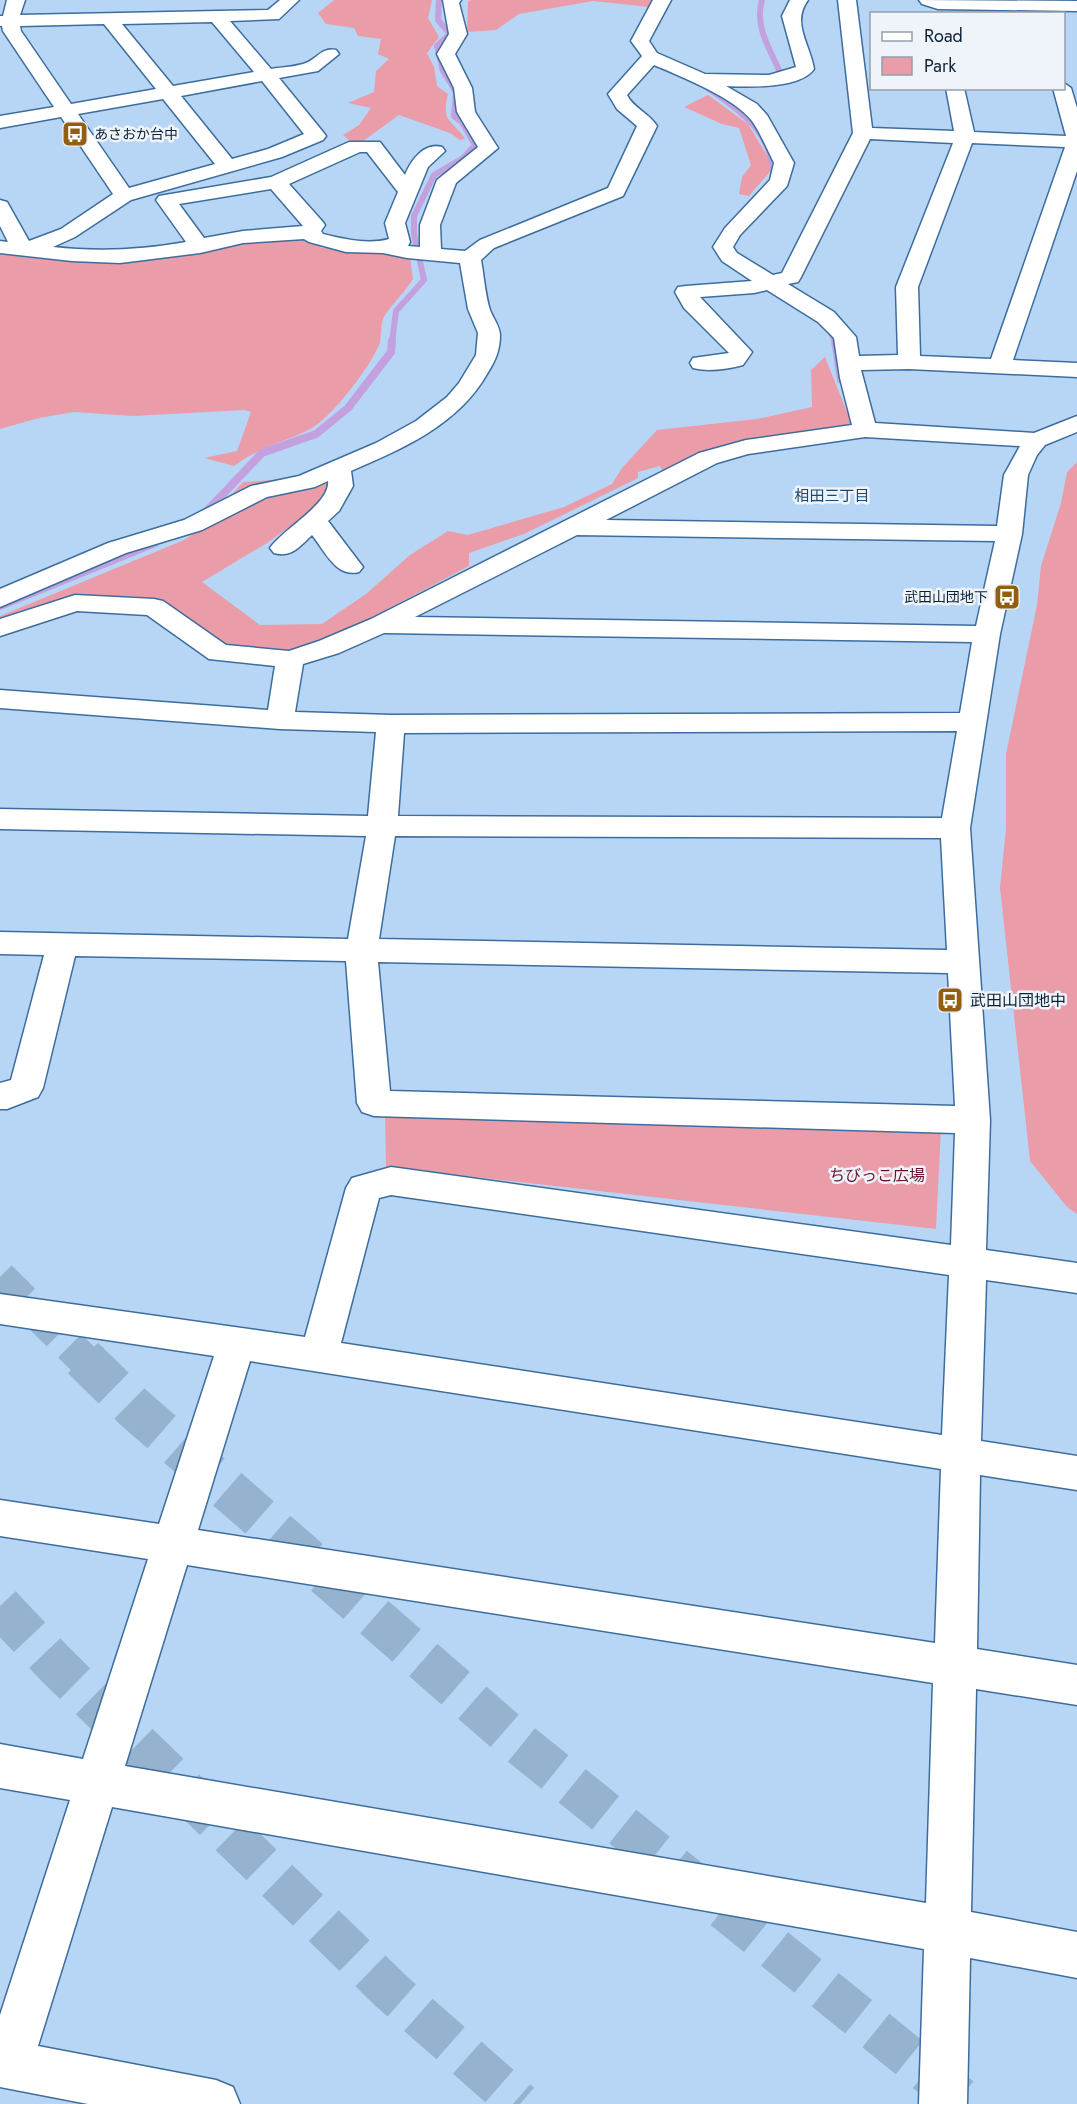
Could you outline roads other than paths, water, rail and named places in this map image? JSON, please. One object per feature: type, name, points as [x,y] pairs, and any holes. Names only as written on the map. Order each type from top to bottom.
[{"type":"street","points":[[5,21],[16,0]]},
{"type":"street","points":[[191,19],[195,0]]},
{"type":"street","points":[[5,21],[191,19],[273,15],[290,0]]},
{"type":"street","points":[[431,254],[430,225],[447,180],[488,148],[484,135],[462,103],[464,93],[448,63],[446,54],[458,34],[450,2],[452,0]]},
{"type":"street","points":[[662,0],[644,30],[640,42],[651,57],[702,79],[750,108],[760,119],[784,163],[780,182],[732,232],[723,247],[729,257],[826,317],[845,337],[865,430]]},
{"type":"street","points":[[702,79],[776,79],[792,77],[805,69],[804,57],[789,18],[793,6],[799,0]]},
{"type":"street","points":[[701,363],[735,360],[741,352],[692,303],[686,292],[754,287],[790,277],[863,133],[847,0]]},
{"type":"street","points":[[935,6],[989,2],[1040,9],[1077,6]]},
{"type":"street","points":[[23,250],[68,233],[124,196],[275,153],[316,136],[217,17]]},
{"type":"street","points":[[110,20],[228,167]]},
{"type":"street","points":[[5,21],[124,196]]},
{"type":"street","points":[[0,122],[312,67],[330,54]]},
{"type":"street","points":[[0,247],[120,257],[200,247],[243,237],[309,232],[316,238],[332,244],[383,247],[470,258],[487,244],[616,192],[646,126],[644,120],[620,104],[617,94],[651,57]]},
{"type":"street","points":[[909,362],[907,287],[965,136],[955,90]]},
{"type":"street","points":[[1000,366],[1077,142],[1063,90]]},
{"type":"street","points":[[863,133],[1077,142]]},
{"type":"street","points":[[200,247],[166,200],[276,182],[356,146],[373,146],[408,192]]},
{"type":"street","points":[[383,247],[400,242],[395,223],[419,164],[435,151]]},
{"type":"street","points":[[276,182],[315,225],[309,232]]},
{"type":"street","points":[[0,206],[23,250]]},
{"type":"street","points":[[0,599],[117,548],[192,525],[260,491],[306,482],[424,426],[455,402],[469,386],[487,355],[489,333],[478,309],[470,258]]},
{"type":"street","points":[[849,363],[909,362],[1077,370]]},
{"type":"street","points":[[0,628],[75,603],[154,607],[219,653],[290,659],[329,647],[380,625],[708,458],[746,447],[865,430],[1037,440],[1077,423]]},
{"type":"street","points":[[943,2104],[973,1120],[955,828],[987,634],[1009,534],[1016,475],[1026,454],[1037,440]]},
{"type":"street","points":[[283,548],[330,506],[342,486],[338,468]]},
{"type":"street","points":[[314,520],[350,567]]},
{"type":"street","points":[[569,527],[1009,534]]},
{"type":"street","points":[[380,625],[987,634]]},
{"type":"street","points":[[280,720],[290,659]]},
{"type":"street","points":[[0,699],[280,720],[391,724],[971,722]]},
{"type":"street","points":[[391,724],[382,826],[361,952],[374,1103],[973,1120]]},
{"type":"street","points":[[0,819],[382,826],[955,828]]},
{"type":"street","points":[[0,943],[361,952],[963,962]]},
{"type":"street","points":[[0,1096],[7,1096],[26,1088],[62,945]]},
{"type":"street","points":[[319,1355],[364,1188],[391,1181],[1077,1278]]},
{"type":"street","points":[[0,1309],[319,1355],[961,1457],[1077,1473]]},
{"type":"street","points":[[216,2104],[4,2064],[98,1784],[237,1343]]},
{"type":"street","points":[[0,1518],[1077,1685]]},
{"type":"street","points":[[0,1766],[947,1930],[1077,1955]]},
{"type":"waterway","points":[[392,342],[396,311],[424,280],[414,234],[414,216],[434,175],[463,158],[475,145],[462,122],[454,116],[456,92],[443,71],[437,46],[450,34],[438,20],[439,0]]},
{"type":"waterway","points":[[762,0],[760,10],[762,29],[781,75],[770,77]]},
{"type":"waterway","points":[[709,89],[744,115],[762,137],[772,163],[773,178]]},
{"type":"waterway","points":[[831,332],[835,342]]},
{"type":"waterway","points":[[202,516],[262,453],[316,434],[348,408],[391,352],[392,341]]},
{"type":"waterway","points":[[835,341],[841,380]]},
{"type":"waterway","points":[[0,606],[155,543]]},
{"type":"tunnel","points":[[0,1277],[84,1360]]},
{"type":"tunnel","points":[[83,1358],[134,1408],[514,1739],[967,2104]]},
{"type":"tunnel","points":[[0,1606],[55,1664],[390,1990],[520,2104]]},
{"type":"place","name":"あさおか台中","points":[[75,134]]},
{"type":"place","name":"武田山団地下","points":[[1007,597]]},
{"type":"place","name":"武田山団地中","points":[[950,1000]]},
{"type":"district","name":"相田三丁目","points":[[832,496]]},
{"type":"park label","name":"ちびっこ広場","points":[[877,1175]]}]
